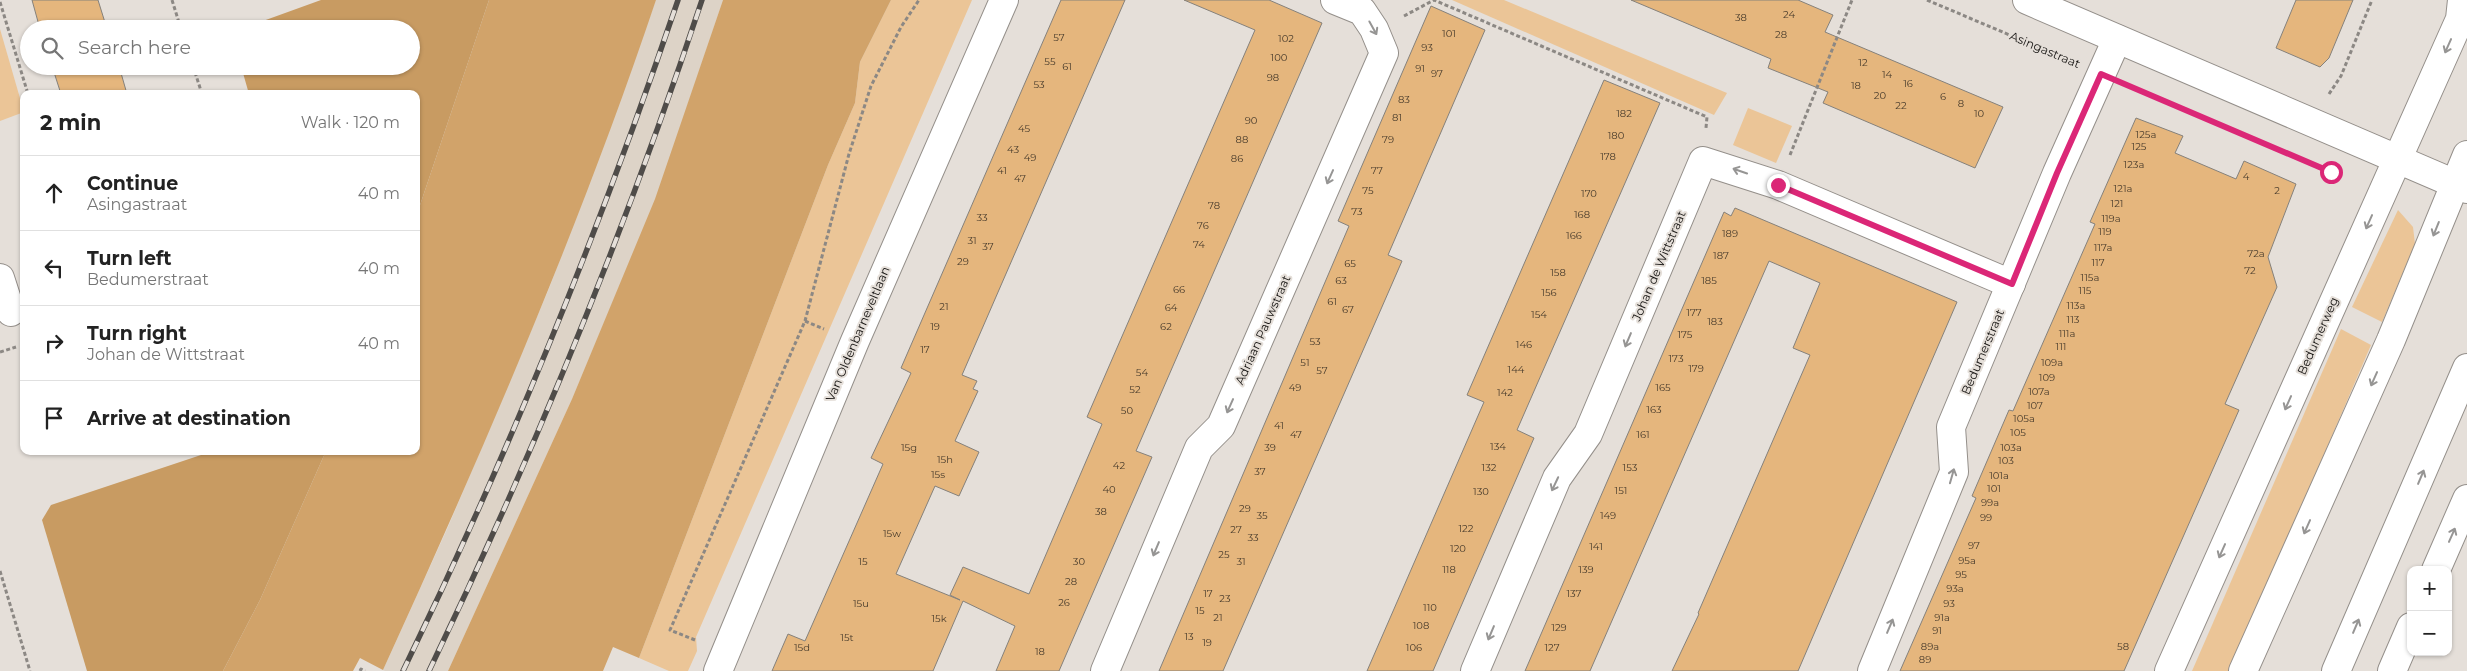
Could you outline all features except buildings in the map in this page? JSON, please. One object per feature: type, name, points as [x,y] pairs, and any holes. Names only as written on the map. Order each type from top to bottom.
[{"type":"street","name":"Van Oldenbarneveltlaan","points":[[722,662],[855,341],[1004,0]]},
{"type":"street","name":"Adriaan Pauwstraat","points":[[1105,671],[1199,448],[1222,426],[1384,53],[1374,29],[1362,12],[1336,0]]},
{"type":"street","points":[[2027,0],[2067,8],[2117,39],[2317,125],[2393,168],[2463,190]]},
{"type":"street","name":"Bedumerweg","points":[[2169,671],[2460,19],[2462,0]]},
{"type":"street","name":"Bedumerstraat","points":[[1872,671],[1954,472],[1951,427],[2057,173],[2117,39]]},
{"type":"street","points":[[2243,671],[2391,340],[2463,190],[2467,155]]},
{"type":"street","points":[[1703,161],[1778,185],[2012,284]]},
{"type":"street","name":"Johan de Wittstraat","points":[[1475,671],[1557,478],[1588,434],[1703,161]]},
{"type":"street","points":[[0,278],[11,312]]},
{"type":"street","points":[[2336,671],[2467,368]]},
{"type":"street","points":[[2438,566],[2467,499]]},
{"type":"street","points":[[2392,671],[2407,636]]},
{"type":"path","points":[[172,0],[178,20]]},
{"type":"path","points":[[722,662],[670,630],[805,321],[849,154],[871,86],[901,27],[919,0]]},
{"type":"path","points":[[1374,29],[1434,0],[1707,117],[1703,161]]},
{"type":"path","points":[[1778,185],[1852,0]]},
{"type":"path","name":"Asingastraat","points":[[1927,0],[2331,172],[2393,168]]},
{"type":"path","points":[[2303,160],[2332,88],[2341,76],[2372,0]]},
{"type":"path","points":[[0,2],[20,68]]},
{"type":"path","points":[[22,75],[27,90]]},
{"type":"path","points":[[196,75],[201,90]]},
{"type":"path","points":[[0,352],[20,346]]},
{"type":"path","points":[[0,571],[30,671]]},
{"type":"path","points":[[360,671],[361,669],[366,671]]},
{"type":"shaded area","points":[[321,0],[489,0],[420,205],[420,90],[248,90],[244,75],[420,75],[420,20],[266,20]]},
{"type":"shaded area","points":[[489,0],[656,0],[595,170],[528,339],[457,505],[383,670],[360,658],[353,671],[223,671],[260,600],[324,455],[420,455],[420,205]]},
{"type":"shaded area","points":[[656,0],[723,0],[656,199],[572,399],[448,671],[385,671],[383,670],[448,527],[550,286]]},
{"type":"shaded area","points":[[723,0],[891,0],[860,62],[855,103],[828,165],[639,658],[613,647],[603,671],[448,671],[572,399],[655,199]]},
{"type":"shaded area","points":[[891,0],[972,0],[696,637],[697,651],[688,671],[669,671],[639,658],[828,165],[855,103],[860,62]]},
{"type":"shaded area","points":[[1452,0],[1504,0],[1727,93],[1714,115]]},
{"type":"shaded area","points":[[0,29],[20,98],[20,114],[0,121]]},
{"type":"shaded area","points":[[1748,108],[1792,126],[1776,163],[1733,145]]},
{"type":"shaded area","points":[[2398,210],[2413,227],[2415,244],[2382,322],[2352,307]]},
{"type":"shaded area","points":[[2341,329],[2371,345],[2231,671],[2192,671]]},
{"type":"shaded area","points":[[201,455],[324,455],[260,600],[223,671],[87,671],[42,520],[51,505]]},
{"type":"railway","points":[[403,671],[480,506],[551,340],[617,171],[678,0]]},
{"type":"railway","points":[[429,671],[505,506],[576,340],[642,171],[702,0]]},
{"type":"route","points":[[1778,185],[2012,284],[2057,173],[2101,74],[2331,172]]}]
